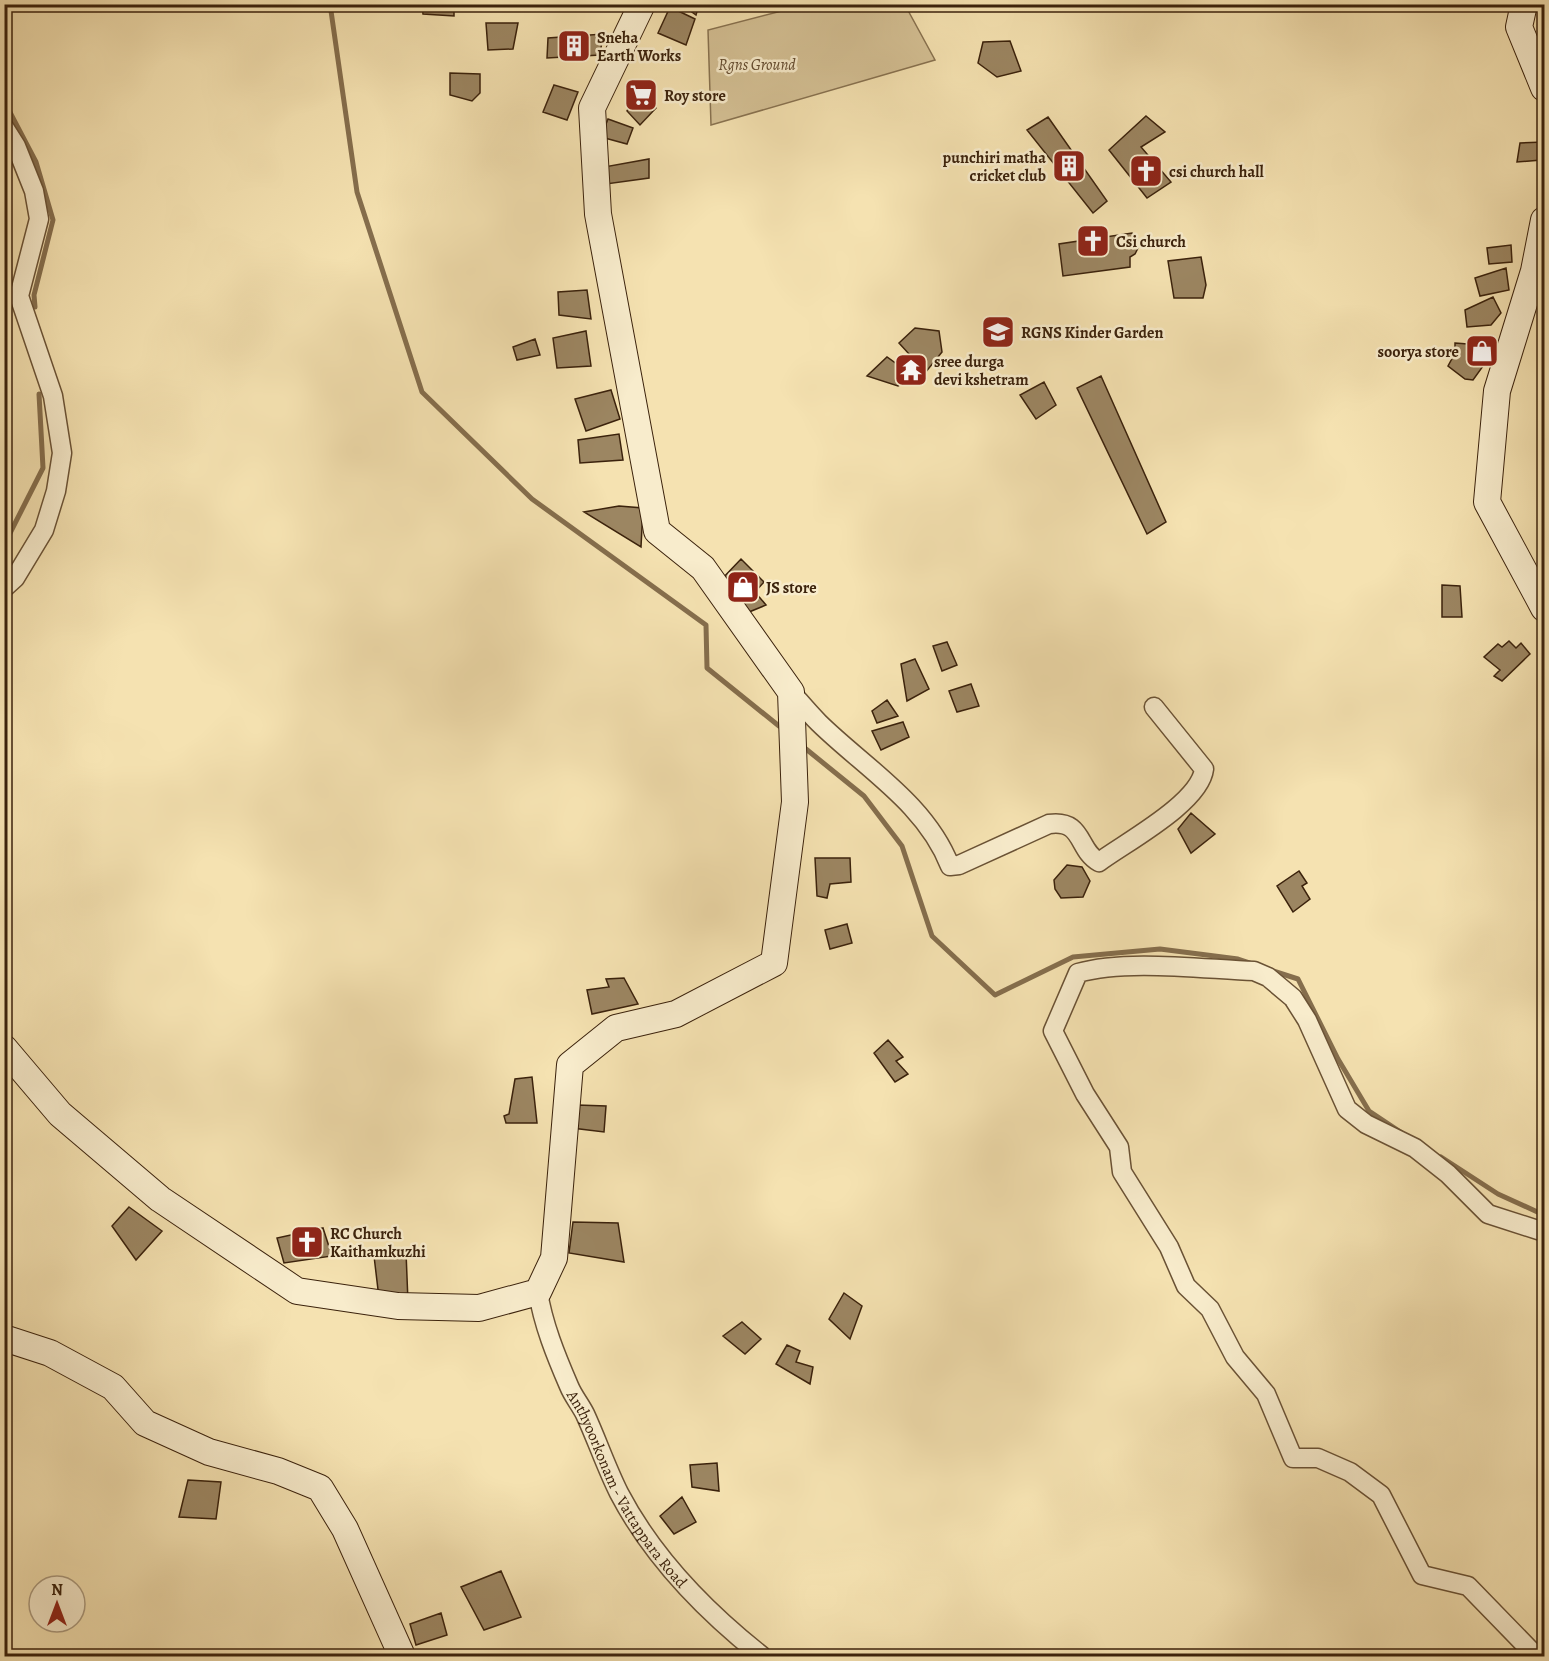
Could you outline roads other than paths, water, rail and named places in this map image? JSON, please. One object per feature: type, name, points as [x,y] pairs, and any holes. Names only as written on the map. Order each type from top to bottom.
[{"type":"street","points":[[642,4],[592,108],[598,214],[657,531],[703,568],[791,692],[820,724],[885,779],[922,820],[946,855],[950,866],[959,865],[1049,824],[1061,823],[1070,826],[1080,836],[1092,858],[1099,862],[1188,800],[1203,776],[1204,769],[1154,707]]},
{"type":"street","points":[[1524,4],[1519,27],[1545,88]]},
{"type":"street","points":[[4,128],[16,146],[34,191],[39,219],[19,296],[53,396],[62,453],[56,491],[44,530],[15,578],[4,588]]},
{"type":"street","points":[[1545,220],[1534,271],[1497,390],[1487,502],[1537,599],[1545,608]]},
{"type":"street","points":[[4,1048],[60,1114],[160,1199],[297,1291],[398,1306],[479,1308],[538,1292],[554,1258],[570,1065],[616,1028],[676,1014],[774,963],[795,802],[791,692]]},
{"type":"street","points":[[1536,1656],[1468,1586],[1422,1575],[1381,1495],[1350,1472],[1318,1458],[1293,1458],[1266,1394],[1235,1356],[1210,1309],[1185,1286],[1169,1247],[1122,1172],[1119,1147],[1085,1094],[1053,1031],[1078,973],[1099,967],[1254,971],[1268,977],[1298,1005],[1347,1109],[1366,1124],[1415,1148],[1448,1174],[1488,1214],[1545,1232]]},
{"type":"street","name":"Anthyoorkonam - Vattappara Road","points":[[538,1292],[541,1311],[570,1388],[584,1413],[619,1492],[637,1524],[709,1612],[726,1629],[762,1656]]},
{"type":"street","points":[[4,1338],[50,1353],[113,1387],[145,1423],[209,1452],[278,1471],[320,1488],[345,1529],[402,1656]]},
{"type":"waterway","points":[[330,4],[357,192],[422,392],[532,499],[706,625],[707,668],[779,726]]},
{"type":"waterway","points":[[4,101],[36,162],[53,220],[34,295],[35,307]]},
{"type":"waterway","points":[[4,545],[43,468],[39,394]]},
{"type":"waterway","points":[[806,749],[864,796],[902,846],[932,936],[995,995],[1073,957],[1160,949],[1238,959],[1250,963]]},
{"type":"waterway","points":[[1270,970],[1298,979],[1338,1059],[1369,1111],[1402,1133]]},
{"type":"waterway","points":[[1441,1157],[1498,1194],[1544,1215]]},
{"type":"place","name":"Sneha Earth Works","points":[[574,46]]},
{"type":"place","name":"Roy store","points":[[641,95]]},
{"type":"place","name":"punchiri matha cricket club","points":[[1069,166]]},
{"type":"place","name":"csi church hall","points":[[1146,171]]},
{"type":"place","name":"Csi church","points":[[1093,241]]},
{"type":"place","name":"RGNS Kinder Garden","points":[[998,332]]},
{"type":"place","name":"soorya store","points":[[1482,351]]},
{"type":"place","name":"sree durga devi kshetram","points":[[911,370]]},
{"type":"place","name":"JS store","points":[[743,587]]},
{"type":"place","name":"RC Church Kaithamkuzhi","points":[[307,1242]]},
{"type":"park label","name":"Rgns Ground","points":[[757,64]]}]
